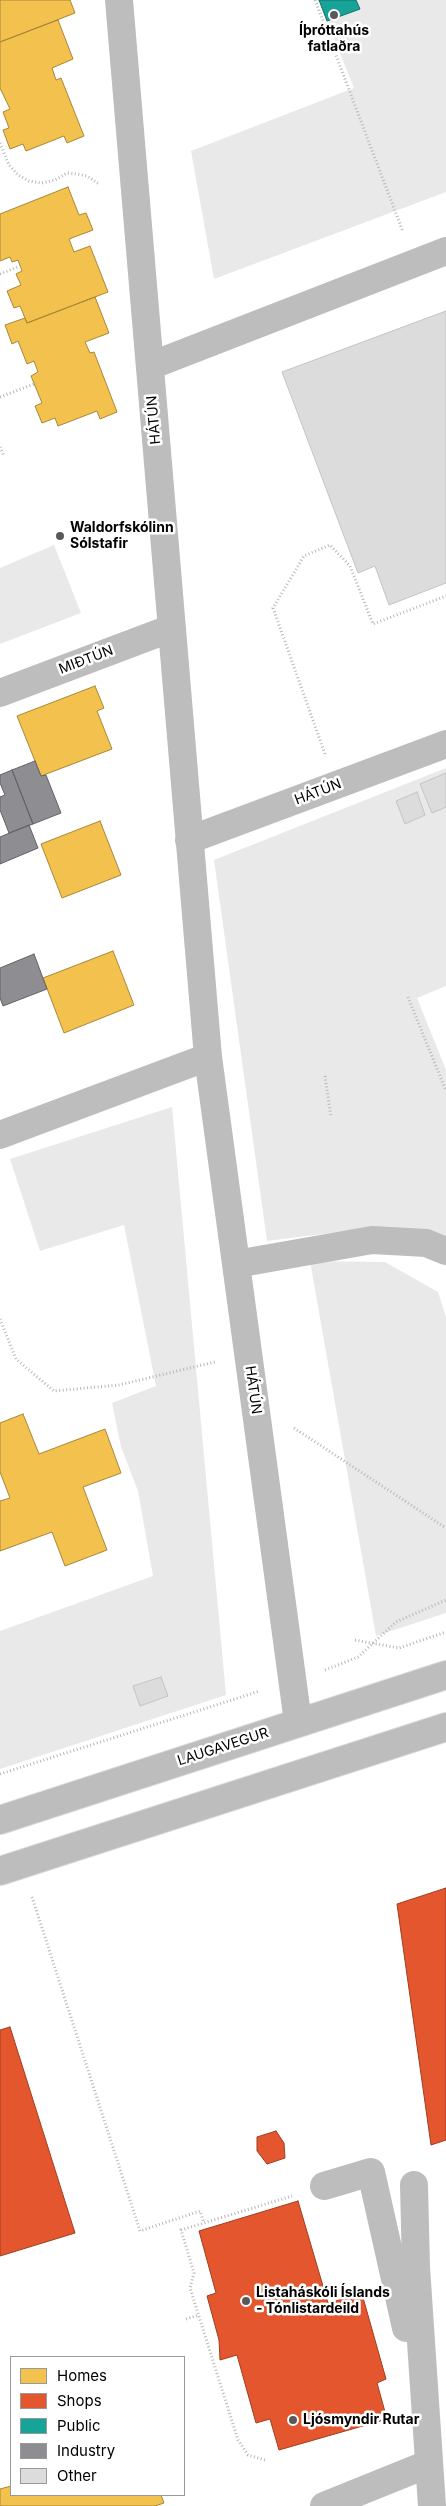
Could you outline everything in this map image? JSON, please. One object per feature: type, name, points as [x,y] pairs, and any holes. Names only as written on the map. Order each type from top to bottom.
[{"type":"street","name":"HÁTÚN","points":[[118,0],[208,1057],[298,1722]]},
{"type":"street","points":[[150,366],[446,250]]},
{"type":"street","name":"MIÐTÚN","points":[[0,693],[172,628]]},
{"type":"street","name":"HÁTÚN","points":[[189,840],[446,744]]},
{"type":"street","points":[[0,1135],[208,1057]]},
{"type":"street","points":[[236,1264],[372,1240],[426,1243],[446,1251]]},
{"type":"street","name":"LAUGAVEGUR","points":[[0,1820],[446,1675]]},
{"type":"street","points":[[0,1871],[446,1727]]},
{"type":"street","points":[[324,2186],[371,2172],[425,2411]]},
{"type":"street","points":[[414,2185],[416,2267],[432,2506]]},
{"type":"street","points":[[324,2506],[428,2464]]},
{"type":"path","points":[[315,0],[414,263]]},
{"type":"path","points":[[0,143],[9,165],[18,175],[42,183],[55,180],[66,174],[82,175],[136,205]]},
{"type":"path","points":[[0,274],[20,266]]},
{"type":"path","points":[[0,397],[34,384]]},
{"type":"path","points":[[0,447],[4,456]]},
{"type":"path","points":[[336,786],[273,608],[304,556],[330,545],[350,566],[374,624],[446,596]]},
{"type":"path","points":[[408,997],[446,1091]]},
{"type":"path","points":[[325,1076],[331,1117]]},
{"type":"path","points":[[0,1319],[16,1358],[54,1391],[119,1385],[248,1354]]},
{"type":"path","points":[[254,1402],[446,1528]]},
{"type":"path","points":[[0,1774],[292,1682],[358,1657],[396,1622],[446,1600]]},
{"type":"path","points":[[355,1640],[399,1648],[446,1632]]},
{"type":"path","points":[[32,1898],[140,2231],[200,2211],[204,2223]]},
{"type":"path","points":[[266,2460],[248,2455],[238,2440],[190,2288],[194,2273],[181,2230],[324,2186]]},
{"type":"path","points":[[186,2319],[199,2315]]},
{"type":"shaded area","points":[[356,0],[446,0],[446,192],[214,279],[191,151],[354,88],[327,21],[359,9]]},
{"type":"shaded area","points":[[54,545],[81,613],[0,644],[0,568]]},
{"type":"shaded area","points":[[446,768],[446,986],[417,998],[446,1070],[446,1240],[379,1227],[267,1241],[214,860]]},
{"type":"shaded area","points":[[172,1107],[226,1695],[0,1769],[0,1631],[153,1576],[138,1491],[121,1447],[112,1403],[156,1386],[124,1225],[40,1251],[10,1159]]},
{"type":"shaded area","points":[[310,1261],[385,1262],[438,1292],[446,1317],[446,1613],[376,1636]]},
{"type":"building: Homes","points":[[0,0],[70,0],[75,13],[0,42]]},
{"type":"building: Homes","points":[[58,20],[73,59],[52,68],[56,80],[61,78],[84,136],[67,143],[64,136],[26,151],[23,144],[10,149],[3,130],[9,128],[3,112],[10,109],[0,88],[0,42]]},
{"type":"building: Homes","points":[[68,187],[79,215],[86,213],[93,230],[69,239],[74,252],[90,246],[108,292],[27,323],[20,306],[14,308],[7,291],[21,285],[16,274],[22,271],[18,260],[12,262],[10,257],[0,261],[0,214]]},
{"type":"building: Homes","points":[[95,297],[109,333],[85,342],[90,353],[94,352],[117,412],[100,419],[97,411],[58,426],[55,418],[42,423],[35,406],[42,403],[31,376],[38,372],[34,361],[27,364],[18,341],[12,344],[5,325],[25,318],[27,323]]},
{"type":"building: Homes","points":[[95,686],[104,708],[97,711],[112,749],[41,776],[17,716]]},
{"type":"building: Homes","points":[[100,821],[121,875],[62,898],[41,844]]},
{"type":"building: Homes","points":[[113,951],[134,1005],[64,1033],[43,978]]},
{"type":"building: Homes","points":[[23,1414],[39,1454],[105,1429],[121,1473],[83,1487],[107,1550],[65,1566],[52,1532],[0,1551],[0,1501],[10,1498],[0,1472],[0,1423]]},
{"type":"building: Homes","points":[[10,2486],[10,2496],[161,2496],[164,2503],[155,2506],[0,2506],[0,2489]]},
{"type":"building: Shops","points":[[446,1888],[446,2140],[431,2145],[397,1904]]},
{"type":"building: Shops","points":[[10,2027],[75,2233],[0,2256],[0,2030]]},
{"type":"building: Shops","points":[[276,2131],[284,2143],[285,2158],[267,2164],[257,2151],[257,2137]]},
{"type":"building: Shops","points":[[298,2201],[328,2303],[362,2294],[386,2379],[377,2383],[387,2419],[279,2450],[270,2419],[256,2423],[237,2355],[220,2360],[219,2340],[207,2296],[216,2293],[199,2231]]},
{"type":"building: Public","name":"Íþróttahús fatlaðra","points":[[319,0],[356,0],[360,9],[327,21]]},
{"type":"building: Industry","points":[[35,761],[41,776],[46,775],[61,813],[33,824],[12,770]]},
{"type":"building: Industry","points":[[12,770],[33,824],[9,833],[0,810],[0,797],[5,795],[0,783],[0,775]]},
{"type":"building: Industry","points":[[29,825],[38,848],[0,864],[0,837]]},
{"type":"building: Industry","points":[[34,954],[47,989],[3,1006],[0,998],[0,968]]},
{"type":"building: Other","points":[[446,311],[446,583],[389,605],[375,566],[358,573],[282,372]]},
{"type":"building: Other","points":[[446,773],[446,807],[432,813],[420,784]]},
{"type":"building: Other","points":[[417,792],[425,815],[405,824],[396,801]]},
{"type":"building: Other","points":[[161,1677],[168,1696],[140,1706],[133,1686]]},
{"type":"place","name":"Íþróttahús fatlaðra","points":[[334,15]]},
{"type":"place","name":"Waldorfskólinn Sólstafir","points":[[60,536]]},
{"type":"place","name":"Listaháskóli Íslands - Tónlistardeild","points":[[246,2301]]},
{"type":"place","name":"Ljósmyndir Rutar","points":[[293,2420]]}]
